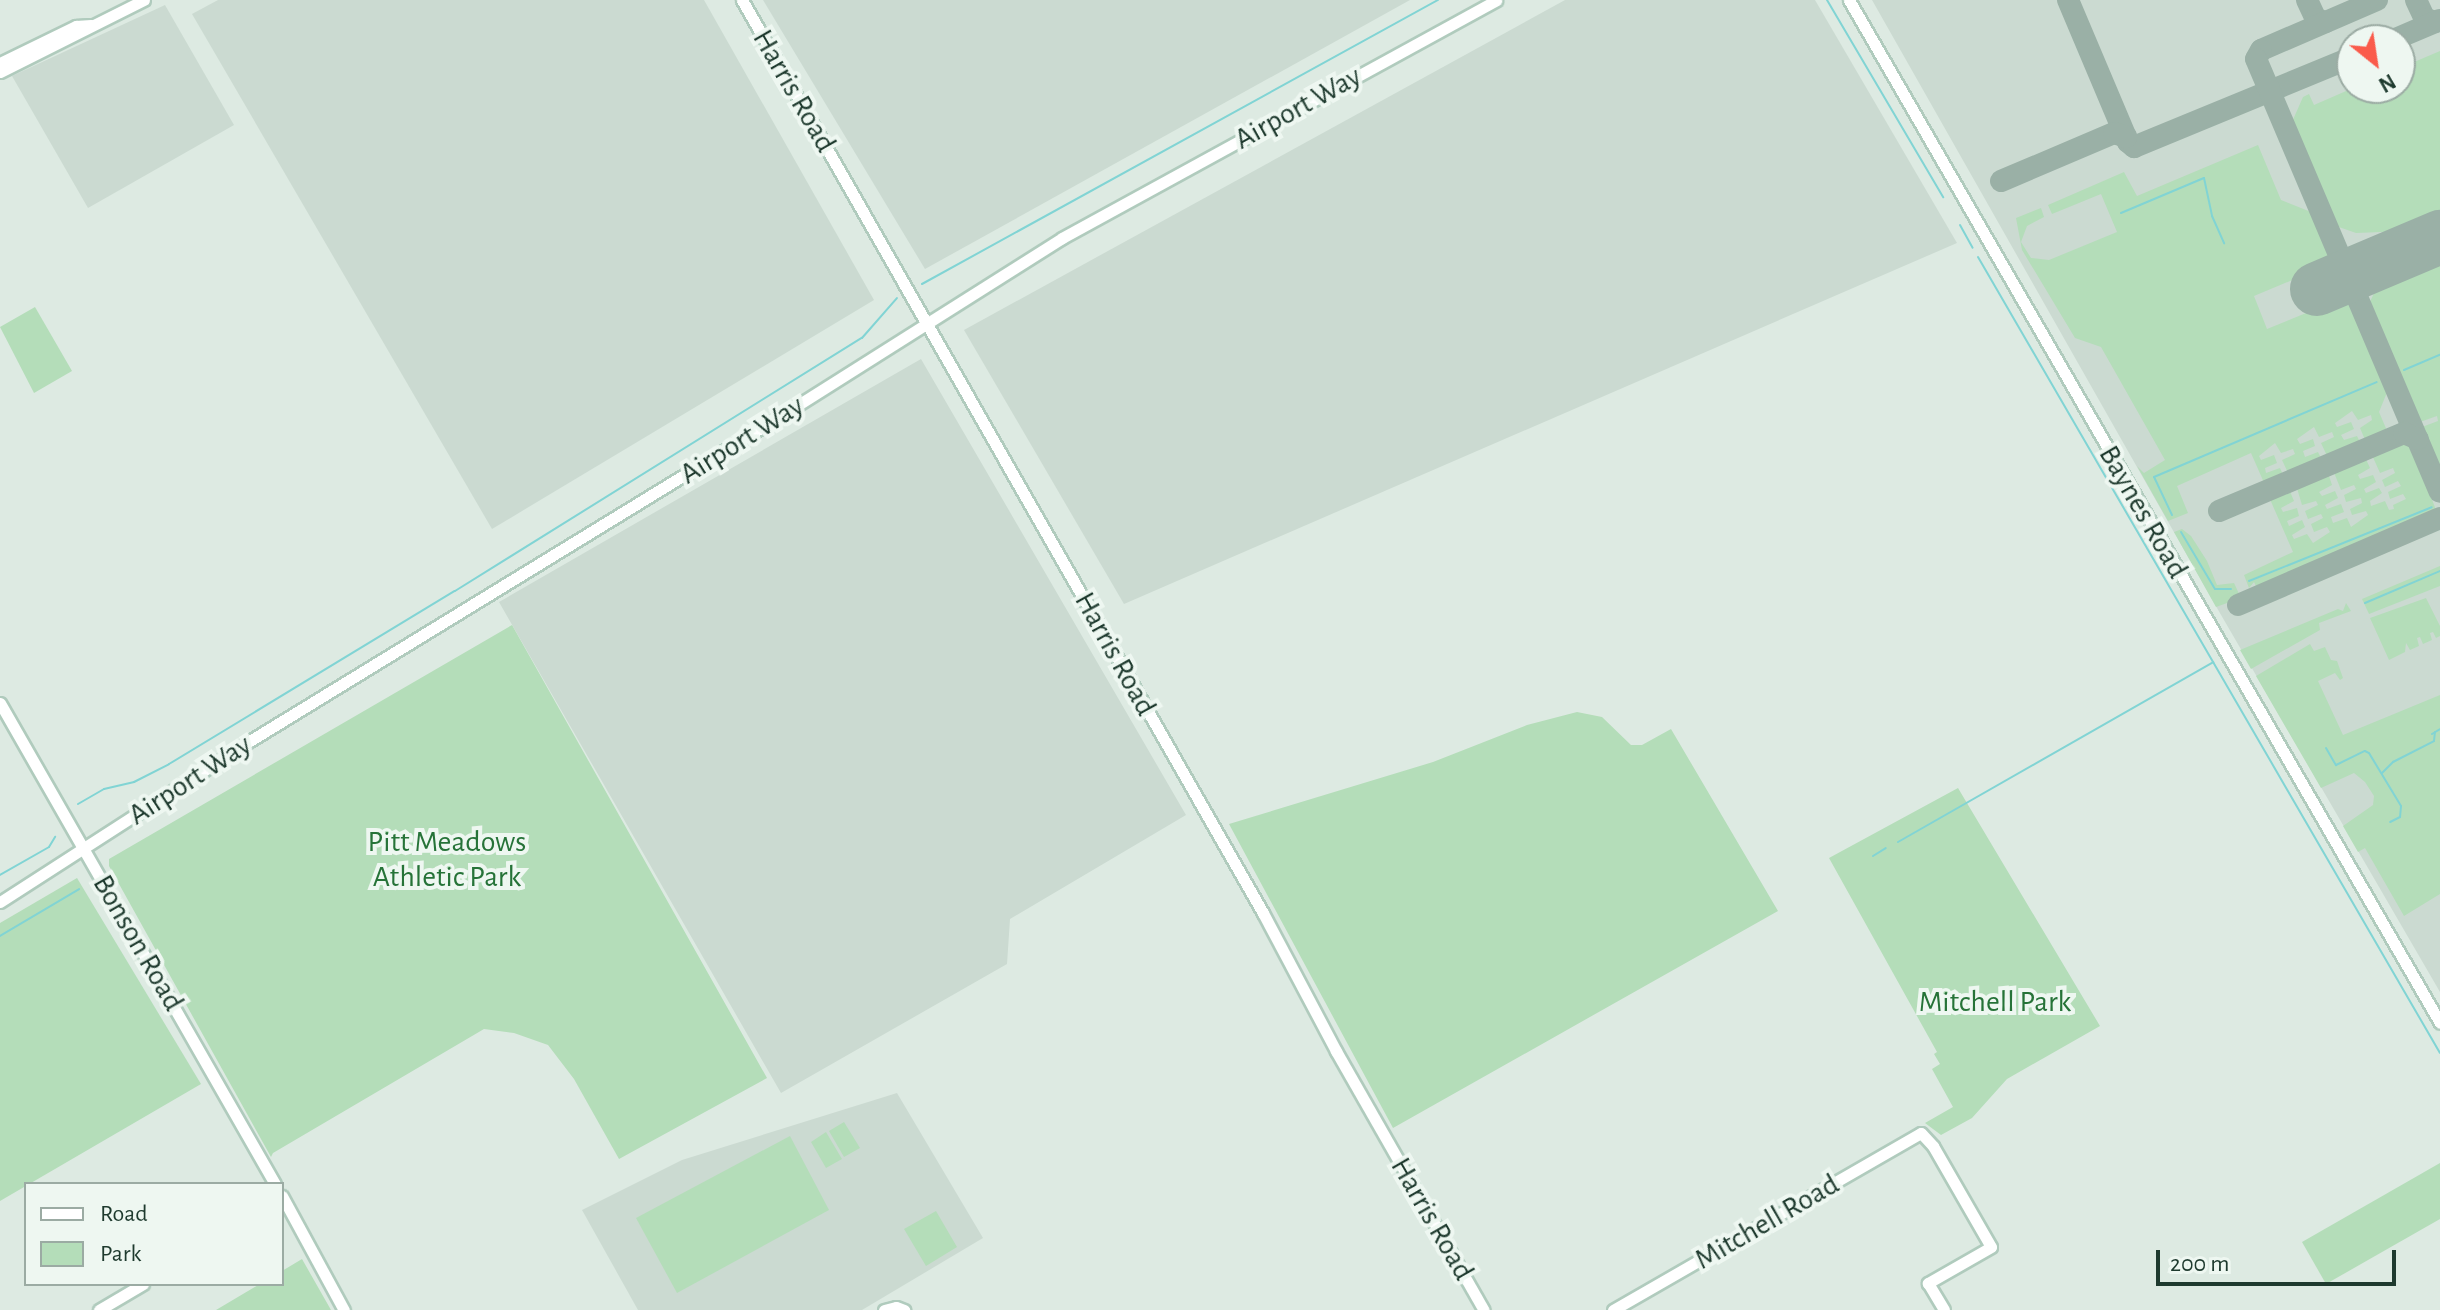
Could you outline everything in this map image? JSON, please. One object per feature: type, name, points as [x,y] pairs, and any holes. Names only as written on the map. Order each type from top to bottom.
[{"type":"street","points":[[0,72],[81,35],[91,25],[144,0]]},
{"type":"street","name":"Harris Road","points":[[742,0],[1263,913],[1336,1051],[1484,1310]]},
{"type":"street","name":"Airport Way","points":[[0,902],[248,742],[928,324],[1062,238],[1496,0]]},
{"type":"street","name":"Baynes Road","points":[[1849,0],[2440,1023]]},
{"type":"street","points":[[0,63],[76,26],[91,25]]},
{"type":"street","name":"Bonson Road","points":[[0,703],[274,1182]]},
{"type":"street","name":"Mitchell Road","points":[[1613,1310],[1921,1133],[1933,1146],[1991,1247],[1928,1283],[1944,1310]]},
{"type":"street","points":[[284,1202],[344,1310]]},
{"type":"street","points":[[99,1310],[140,1286]]},
{"type":"shaded area","points":[[218,0],[704,0],[874,300],[492,529],[192,14]]},
{"type":"shaded area","points":[[763,0],[1410,0],[925,269]]},
{"type":"shaded area","points":[[1565,0],[1815,0],[1957,243],[1124,604],[964,330]]},
{"type":"shaded area","points":[[1872,0],[2440,0],[2440,992],[2217,608]]},
{"type":"shaded area","points":[[165,5],[234,125],[88,208],[12,76]]},
{"type":"shaded area","points":[[921,359],[1186,815],[1010,919],[1007,964],[781,1093],[499,602]]},
{"type":"shaded area","points":[[897,1093],[983,1238],[862,1310],[638,1310],[582,1210],[682,1160]]},
{"type":"green space","points":[[2440,51],[2440,217],[2406,231],[2356,233],[2336,226],[2292,122],[2303,97],[2309,94],[2314,105],[2336,95],[2336,104],[2416,104],[2416,61]]},
{"type":"green space","points":[[2258,145],[2281,200],[2311,212],[2333,263],[2254,296],[2267,329],[2345,297],[2388,390],[2379,412],[2388,433],[2366,442],[2360,428],[2372,420],[2371,415],[2358,420],[2352,411],[2335,423],[2337,427],[2351,422],[2354,429],[2341,435],[2344,440],[2357,436],[2361,444],[2328,458],[2321,443],[2334,437],[2332,432],[2319,437],[2314,427],[2297,439],[2300,444],[2313,439],[2315,446],[2303,451],[2305,457],[2318,452],[2322,460],[2289,475],[2282,460],[2295,454],[2293,449],[2281,453],[2275,443],[2259,456],[2261,460],[2274,455],[2277,463],[2265,468],[2266,473],[2280,468],[2284,477],[2265,485],[2251,453],[2177,486],[2188,513],[2168,521],[2137,466],[2144,473],[2165,460],[2101,347],[2075,338],[2022,250],[2016,218],[2041,208],[2044,217],[2027,226],[2021,242],[2031,258],[2049,260],[2117,232],[2101,194],[2052,214],[2048,205],[2124,172],[2137,196]]},
{"type":"green space","points":[[2440,256],[2440,471],[2422,427],[2438,421],[2437,416],[2420,422],[2369,304],[2379,282]]},
{"type":"green space","points":[[35,307],[72,371],[34,393],[0,327]]},
{"type":"green space","points":[[2409,440],[2436,510],[2256,586],[2254,582],[2249,588],[2244,575],[2293,552],[2269,497],[2289,489],[2294,501],[2281,508],[2283,512],[2297,508],[2299,516],[2287,521],[2289,526],[2302,520],[2305,527],[2292,535],[2294,539],[2307,534],[2313,543],[2330,532],[2327,527],[2314,532],[2311,524],[2323,518],[2321,514],[2308,519],[2305,511],[2318,505],[2316,501],[2302,505],[2296,485],[2328,473],[2332,485],[2319,492],[2322,496],[2335,491],[2338,498],[2325,505],[2327,509],[2341,504],[2344,512],[2331,517],[2333,523],[2347,518],[2351,527],[2368,515],[2366,511],[2352,515],[2350,509],[2362,503],[2361,498],[2346,502],[2344,495],[2356,489],[2354,485],[2341,490],[2333,470],[2365,457],[2370,468],[2358,475],[2360,479],[2373,475],[2376,482],[2364,489],[2366,493],[2379,488],[2382,493],[2370,501],[2371,506],[2385,501],[2389,510],[2394,509],[2393,505],[2406,499],[2403,494],[2390,499],[2388,492],[2401,486],[2398,481],[2385,487],[2382,480],[2395,473],[2393,468],[2380,473],[2372,455]]},
{"type":"green space","points":[[2182,529],[2191,536],[2207,561],[2217,585],[2234,583],[2241,598],[2216,607],[2174,532]]},
{"type":"green space","points":[[2440,566],[2440,586],[2369,614],[2362,599]]},
{"type":"green space","points":[[2426,598],[2440,626],[2440,636],[2436,638],[2433,632],[2430,633],[2432,640],[2423,644],[2420,637],[2417,638],[2419,646],[2410,650],[2406,643],[2405,652],[2389,660],[2370,618]]},
{"type":"green space","points":[[2346,603],[2351,611],[2319,623],[2320,630],[2251,669],[2240,650],[2338,609],[2343,611]]},
{"type":"green space","name":"Pitt Meadows Athletic Park","points":[[512,625],[767,1078],[619,1159],[574,1079],[548,1045],[514,1033],[484,1029],[271,1157],[109,866],[109,859]]},
{"type":"green space","points":[[2310,644],[2314,651],[2325,647],[2331,660],[2337,661],[2343,678],[2340,680],[2335,673],[2318,681],[2343,735],[2440,695],[2440,894],[2404,916],[2365,848],[2358,852],[2343,826],[2373,805],[2374,796],[2354,773],[2321,788],[2256,676]]},
{"type":"green space","points":[[1577,712],[1602,717],[1631,745],[1642,745],[1671,729],[1778,911],[1393,1128],[1229,824],[1433,762],[1527,725]]},
{"type":"green space","name":"Mitchell Park","points":[[1958,788],[2100,1026],[2007,1079],[1972,1118],[1941,1135],[1925,1123],[1953,1107],[1932,1069],[1940,1064],[1934,1054],[1937,1052],[1829,858]]},
{"type":"green space","points":[[77,878],[201,1084],[33,1182],[24,1182],[24,1187],[0,1201],[0,923]]},
{"type":"green space","points":[[844,1122],[860,1148],[844,1157],[829,1131]]},
{"type":"green space","points":[[826,1132],[842,1159],[826,1168],[811,1142]]},
{"type":"green space","points":[[790,1136],[829,1210],[677,1293],[636,1218]]},
{"type":"green space","points":[[2440,1163],[2440,1219],[2326,1284],[2302,1242]]},
{"type":"green space","points":[[936,1211],[957,1247],[926,1266],[904,1229]]},
{"type":"green space","points":[[302,1259],[331,1310],[216,1310],[257,1286],[284,1286],[284,1270]]},
{"type":"waterway","points":[[922,284],[1438,0]]},
{"type":"waterway","points":[[1827,0],[1943,197]]},
{"type":"waterway","points":[[2121,213],[2204,178],[2212,216],[2224,243]]},
{"type":"waterway","points":[[1960,225],[1973,248]]},
{"type":"waterway","points":[[1978,257],[2440,1053]]},
{"type":"waterway","points":[[78,804],[104,789],[134,782],[169,764],[455,591],[862,338],[897,298]]},
{"type":"waterway","points":[[2404,370],[2440,355]]},
{"type":"waterway","points":[[2172,515],[2154,477],[2377,382]]},
{"type":"waterway","points":[[2249,581],[2432,507]]},
{"type":"waterway","points":[[2181,532],[2215,589],[2231,589]]},
{"type":"waterway","points":[[2365,603],[2440,571]]},
{"type":"waterway","points":[[1898,842],[2213,662]]},
{"type":"waterway","points":[[2432,734],[2440,729]]},
{"type":"waterway","points":[[2382,773],[2393,762],[2434,741],[2435,732]]},
{"type":"waterway","points":[[2326,748],[2336,765],[2365,751],[2369,753],[2401,806],[2400,817],[2390,822]]},
{"type":"waterway","points":[[0,875],[49,847],[55,837]]},
{"type":"waterway","points":[[1873,856],[1886,848]]},
{"type":"waterway","points":[[0,936],[79,889]]},
{"type":"taxiway","points":[[2068,0],[2128,142],[2134,147],[2336,64]]},
{"type":"taxiway","points":[[2307,0],[2316,19],[2326,22]]},
{"type":"taxiway","points":[[2377,0],[2261,50],[2256,59],[2440,492]]},
{"type":"taxiway","points":[[2416,0],[2425,19],[2436,22]]},
{"type":"taxiway","points":[[2416,30],[2440,20]]},
{"type":"taxiway","points":[[2001,181],[2114,133],[2126,137]]},
{"type":"taxiway","points":[[2219,511],[2404,433],[2418,439]]},
{"type":"taxiway","points":[[2238,605],[2440,518]]},
{"type":"runway","points":[[2317,289],[2440,237]]}]
